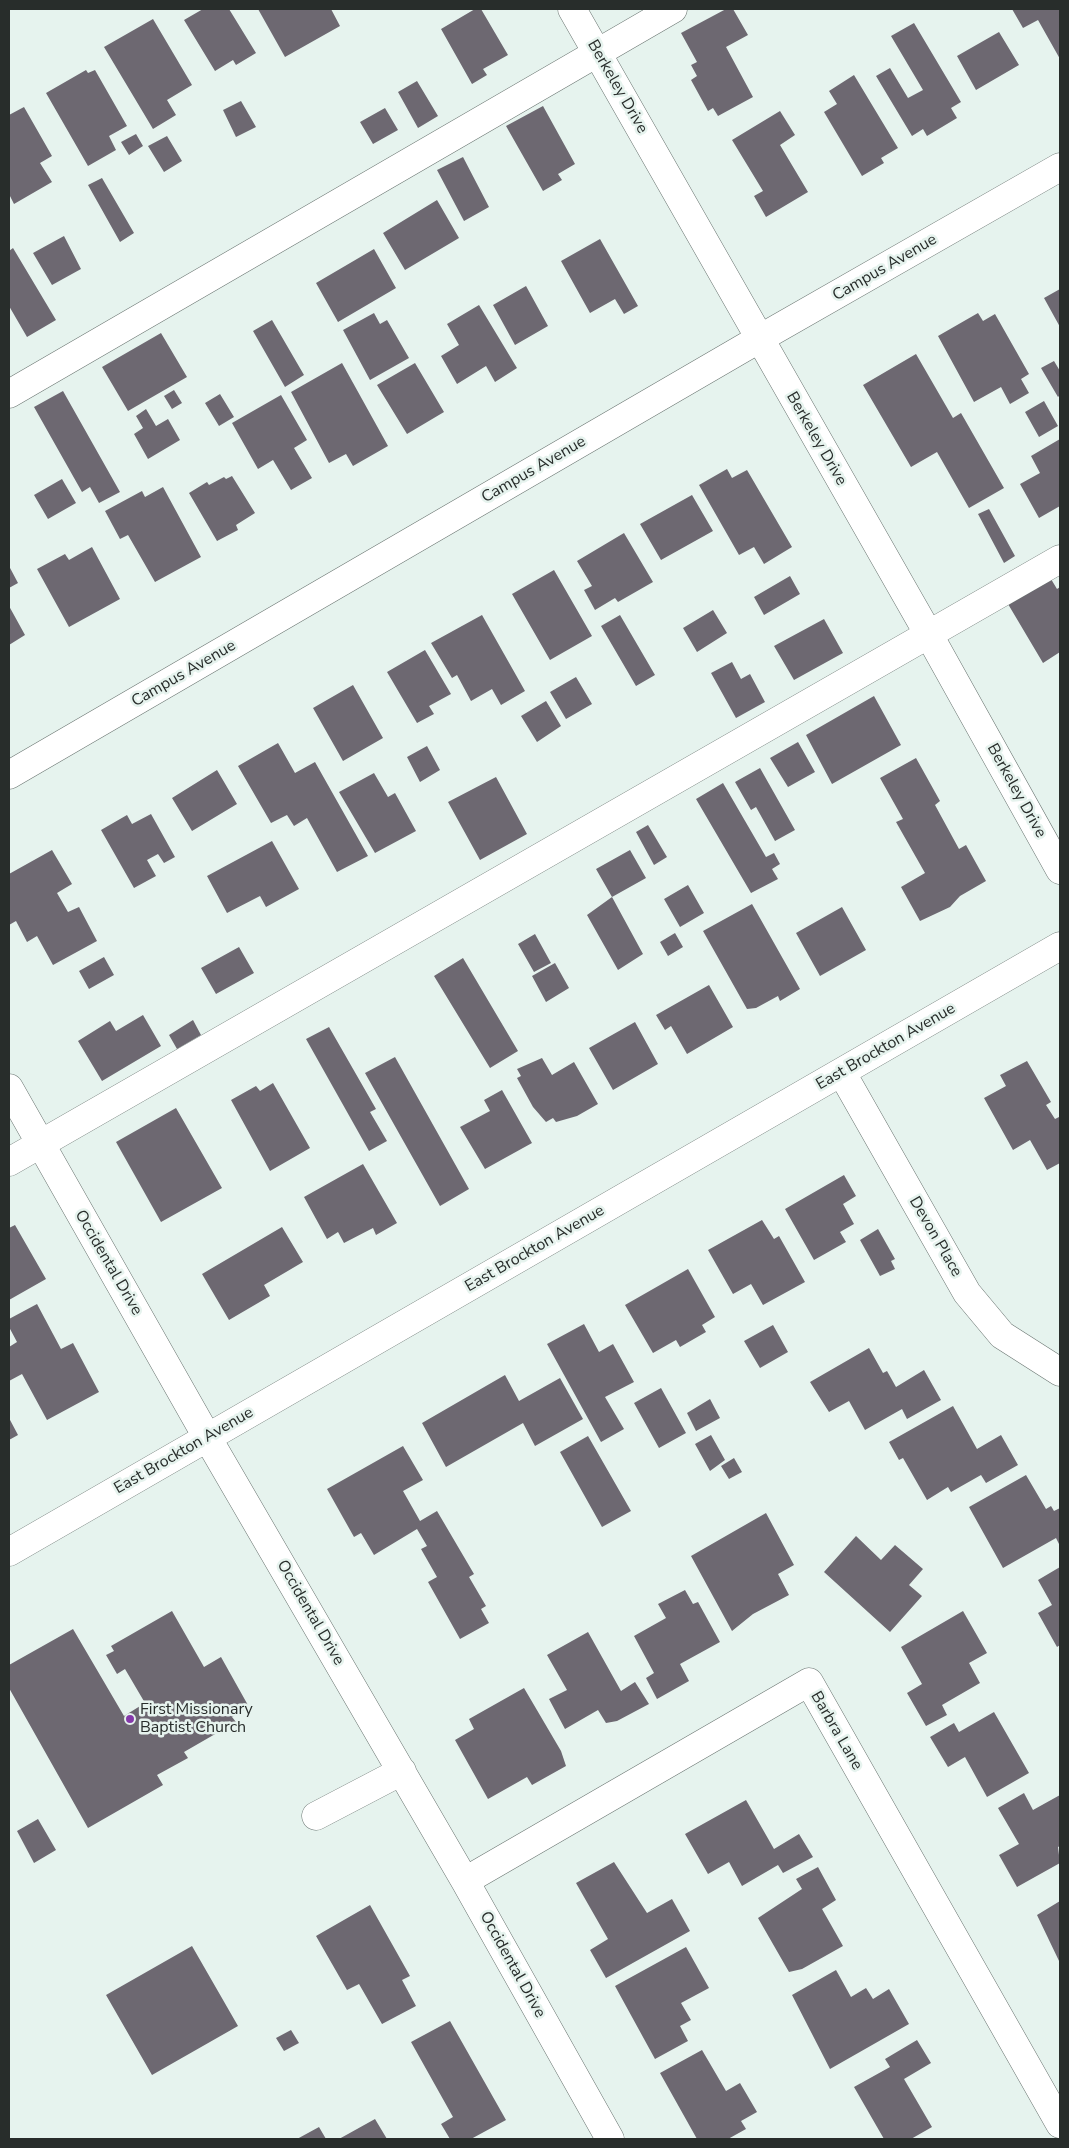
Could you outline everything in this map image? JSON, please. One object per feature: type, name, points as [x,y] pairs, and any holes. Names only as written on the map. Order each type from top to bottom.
[{"type":"street","name":"Berkeley Drive","points":[[572,9],[929,635],[1060,870]]},
{"type":"street","points":[[9,394],[673,9]]},
{"type":"street","name":"Campus Avenue","points":[[9,775],[759,339],[1060,167]]},
{"type":"street","points":[[9,1162],[1060,559]]},
{"type":"street","name":"East Brockton Avenue","points":[[9,1552],[1060,946]]},
{"type":"street","name":"Devon Place","points":[[842,1073],[967,1293],[1002,1335],[1060,1372]]},
{"type":"street","name":"Occidental Drive","points":[[9,1088],[207,1437],[465,1881],[610,2139]]},
{"type":"street","name":"Barbra Lane","points":[[465,1881],[809,1682],[1060,2124]]},
{"type":"street","points":[[316,1816],[402,1771]]},
{"type":"building","points":[[203,9],[229,9],[256,53],[236,65],[233,60],[215,71],[184,20]]},
{"type":"building","points":[[258,9],[331,9],[340,26],[285,57]]},
{"type":"building","points":[[475,9],[481,9],[508,55],[483,69],[487,75],[472,84],[441,29]]},
{"type":"building","points":[[726,9],[733,9],[748,35],[726,47],[753,97],[718,116],[713,108],[708,111],[691,80],[697,76],[691,65],[697,62],[681,33]]},
{"type":"building","points":[[1012,9],[1060,9],[1060,59],[1038,20],[1023,28]]},
{"type":"building","points":[[153,19],[192,85],[167,100],[176,115],[153,129],[104,47]]},
{"type":"building","points":[[914,23],[961,102],[951,108],[957,118],[927,136],[923,129],[912,136],[876,76],[890,68],[908,98],[923,90],[891,36]]},
{"type":"building","points":[[999,32],[1019,65],[976,90],[957,56]]},
{"type":"building","points":[[86,70],[88,73],[95,70],[127,126],[109,136],[116,150],[88,166],[46,93]]},
{"type":"building","points":[[854,75],[898,148],[881,158],[884,163],[862,176],[824,112],[837,104],[829,91]]},
{"type":"building","points":[[417,81],[438,116],[418,128],[398,92]]},
{"type":"building","points":[[241,101],[256,127],[236,137],[223,110]]},
{"type":"building","points":[[543,106],[575,164],[558,174],[562,180],[543,191],[506,126]]},
{"type":"building","points":[[24,107],[52,156],[40,163],[52,182],[14,204],[9,194],[9,115]]},
{"type":"building","points":[[385,108],[398,130],[373,144],[360,122]]},
{"type":"building","points":[[780,111],[795,135],[780,145],[808,192],[766,217],[754,196],[763,191],[732,140]]},
{"type":"building","points":[[136,134],[143,146],[129,155],[121,142]]},
{"type":"building","points":[[167,136],[182,161],[164,172],[148,146]]},
{"type":"building","points":[[463,157],[489,207],[464,221],[437,170]]},
{"type":"building","points":[[102,178],[134,233],[120,242],[88,185]]},
{"type":"building","points":[[437,200],[459,238],[405,270],[383,233]]},
{"type":"building","points":[[64,236],[81,269],[52,285],[33,253]]},
{"type":"building","points":[[600,239],[638,306],[624,314],[615,299],[590,313],[561,261]]},
{"type":"building","points":[[13,248],[56,320],[27,337],[9,306],[9,251]]},
{"type":"building","points":[[374,249],[396,288],[338,322],[316,283]]},
{"type":"building","points":[[526,286],[548,326],[515,345],[493,305]]},
{"type":"building","points":[[1060,289],[1060,327],[1044,298]]},
{"type":"building","points":[[479,305],[517,368],[495,382],[486,366],[457,384],[441,356],[459,345],[447,324]]},
{"type":"building","points":[[374,313],[380,324],[387,320],[409,358],[370,380],[343,330]]},
{"type":"building","points":[[978,313],[983,321],[995,314],[1029,374],[1021,379],[1029,393],[1010,404],[1001,387],[974,402],[938,336]]},
{"type":"building","points":[[272,320],[304,375],[285,387],[253,331]]},
{"type":"building","points":[[161,333],[187,377],[128,411],[102,367]]},
{"type":"building","points":[[916,354],[953,418],[961,413],[1004,488],[969,508],[937,452],[911,467],[863,385]]},
{"type":"building","points":[[1054,361],[1060,371],[1060,395],[1058,397],[1041,368]]},
{"type":"building","points":[[342,363],[388,446],[353,466],[346,454],[329,463],[291,392]]},
{"type":"building","points":[[415,363],[444,412],[407,434],[377,385]]},
{"type":"building","points":[[174,390],[182,403],[172,409],[164,396]]},
{"type":"building","points":[[63,391],[120,492],[99,503],[90,487],[82,492],[34,407]]},
{"type":"building","points":[[220,394],[234,417],[219,426],[205,403]]},
{"type":"building","points":[[281,395],[307,440],[294,448],[312,478],[291,490],[273,460],[258,469],[232,423]]},
{"type":"building","points":[[1044,401],[1058,426],[1039,437],[1025,412]]},
{"type":"building","points":[[146,409],[156,426],[168,419],[180,440],[148,459],[134,434],[143,428],[136,416]]},
{"type":"building","points":[[1060,439],[1060,506],[1039,518],[1020,484],[1040,473],[1031,456]]},
{"type":"building","points":[[727,469],[732,478],[747,470],[792,547],[764,564],[754,547],[739,555],[699,485]]},
{"type":"building","points":[[232,476],[255,513],[236,525],[238,530],[217,541],[189,493],[207,482],[209,485],[224,477],[226,479]]},
{"type":"building","points":[[62,479],[76,503],[48,519],[34,495]]},
{"type":"building","points":[[163,487],[201,557],[155,582],[128,535],[120,539],[105,511],[142,491],[145,497]]},
{"type":"building","points":[[692,495],[713,531],[661,560],[640,524]]},
{"type":"building","points":[[989,509],[1015,556],[1004,563],[978,514]]},
{"type":"building","points":[[624,533],[653,582],[618,602],[615,598],[595,610],[584,590],[592,586],[577,561]]},
{"type":"building","points":[[92,547],[120,599],[69,627],[37,569],[65,554],[69,560]]},
{"type":"building","points":[[9,566],[18,583],[9,588]]},
{"type":"building","points":[[554,570],[592,636],[550,660],[512,594]]},
{"type":"building","points":[[790,576],[800,594],[764,615],[754,597]]},
{"type":"building","points":[[1051,579],[1057,589],[1060,587],[1060,652],[1043,663],[1008,604]]},
{"type":"building","points":[[9,606],[25,635],[9,645]]},
{"type":"building","points":[[713,610],[727,633],[697,652],[683,628]]},
{"type":"building","points":[[482,615],[525,691],[501,705],[492,689],[471,701],[457,675],[452,678],[431,643]]},
{"type":"building","points":[[620,615],[655,675],[636,686],[601,626]]},
{"type":"building","points":[[824,619],[843,653],[794,680],[774,646]]},
{"type":"building","points":[[425,650],[451,694],[429,706],[434,714],[417,723],[387,672]]},
{"type":"building","points":[[732,662],[741,679],[750,674],[765,702],[736,718],[711,673]]},
{"type":"building","points":[[576,677],[592,704],[566,719],[550,692]]},
{"type":"building","points":[[353,685],[383,738],[343,761],[313,708]]},
{"type":"building","points":[[874,696],[901,745],[832,784],[806,735]]},
{"type":"building","points":[[546,701],[561,726],[537,742],[521,716]]},
{"type":"building","points":[[798,742],[815,772],[788,787],[770,758]]},
{"type":"building","points":[[278,743],[295,773],[315,762],[368,856],[337,872],[307,818],[294,826],[287,815],[271,823],[238,766]]},
{"type":"building","points":[[427,746],[440,770],[420,782],[407,757]]},
{"type":"building","points":[[916,758],[940,801],[935,805],[959,849],[966,845],[986,881],[960,896],[950,907],[920,921],[901,887],[925,873],[896,822],[903,819],[880,778]]},
{"type":"building","points":[[760,768],[795,830],[775,841],[756,807],[751,810],[735,782]]},
{"type":"building","points":[[217,770],[237,804],[192,831],[172,798]]},
{"type":"building","points":[[374,773],[388,797],[395,793],[416,831],[375,853],[339,792]]},
{"type":"building","points":[[496,777],[527,834],[480,860],[448,802]]},
{"type":"building","points":[[723,783],[766,857],[774,853],[780,864],[772,869],[778,879],[751,893],[696,799]]},
{"type":"building","points":[[151,814],[175,857],[164,863],[158,854],[147,860],[156,876],[134,888],[101,830],[127,815],[132,824]]},
{"type":"building","points":[[648,825],[667,857],[654,865],[636,832]]},
{"type":"building","points":[[272,841],[299,889],[266,907],[260,896],[227,913],[207,876]]},
{"type":"building","points":[[52,850],[72,884],[57,893],[68,912],[79,907],[97,941],[53,965],[37,936],[27,942],[16,921],[9,925],[9,874]]},
{"type":"building","points":[[630,850],[646,878],[612,897],[596,869]]},
{"type":"building","points":[[688,885],[704,913],[680,927],[664,899]]},
{"type":"building","points":[[612,897],[643,954],[618,970],[587,915]]},
{"type":"building","points":[[752,904],[800,989],[780,1001],[778,996],[756,1008],[747,1009],[703,931]]},
{"type":"building","points":[[842,907],[866,950],[820,976],[796,933]]},
{"type":"building","points":[[675,933],[683,947],[668,956],[660,942]]},
{"type":"building","points":[[535,934],[551,963],[534,972],[518,944]]},
{"type":"building","points":[[239,947],[254,973],[216,994],[201,968]]},
{"type":"building","points":[[104,957],[114,975],[89,989],[79,971]]},
{"type":"building","points":[[463,958],[518,1051],[490,1068],[434,976]]},
{"type":"building","points":[[555,963],[569,988],[546,1002],[532,976]]},
{"type":"building","points":[[709,985],[733,1027],[687,1054],[671,1026],[665,1030],[656,1015]]},
{"type":"building","points":[[143,1015],[161,1046],[102,1081],[78,1041],[110,1021],[116,1031]]},
{"type":"building","points":[[193,1020],[201,1035],[177,1049],[169,1035]]},
{"type":"building","points":[[635,1022],[658,1064],[613,1090],[589,1048]]},
{"type":"building","points":[[329,1027],[376,1109],[370,1112],[387,1141],[369,1151],[306,1039]]},
{"type":"building","points":[[395,1057],[469,1189],[440,1206],[365,1073]]},
{"type":"building","points":[[542,1058],[552,1075],[574,1062],[598,1104],[577,1116],[556,1122],[553,1118],[546,1122],[533,1107],[517,1078],[521,1076],[517,1069]]},
{"type":"building","points":[[1027,1061],[1051,1102],[1046,1105],[1055,1119],[1059,1117],[1060,1120],[1060,1163],[1047,1170],[1030,1140],[1013,1150],[984,1098],[1006,1086],[1000,1075]]},
{"type":"building","points":[[273,1083],[310,1148],[270,1171],[231,1100],[256,1086],[260,1091]]},
{"type":"building","points":[[502,1090],[532,1143],[485,1169],[460,1127],[490,1111],[484,1100]]},
{"type":"building","points":[[176,1108],[222,1188],[161,1222],[116,1142]]},
{"type":"building","points":[[363,1164],[397,1223],[376,1235],[373,1228],[344,1243],[338,1232],[327,1239],[304,1197]]},
{"type":"building","points":[[844,1175],[856,1196],[843,1204],[854,1224],[840,1232],[846,1242],[814,1260],[785,1209]]},
{"type":"building","points":[[762,1220],[774,1239],[779,1236],[805,1282],[763,1305],[751,1284],[733,1294],[708,1250]]},
{"type":"building","points":[[15,1225],[46,1279],[9,1300],[9,1228]]},
{"type":"building","points":[[282,1227],[303,1262],[264,1285],[270,1296],[229,1320],[202,1274]]},
{"type":"building","points":[[878,1229],[895,1259],[891,1261],[895,1269],[880,1276],[860,1240]]},
{"type":"building","points":[[688,1269],[715,1317],[702,1325],[706,1332],[680,1347],[676,1340],[653,1353],[625,1305]]},
{"type":"building","points":[[37,1304],[61,1349],[73,1343],[99,1392],[47,1420],[22,1374],[9,1381],[9,1347],[17,1342],[9,1327],[9,1319]]},
{"type":"building","points":[[584,1324],[599,1352],[613,1344],[634,1382],[605,1397],[624,1429],[601,1442],[547,1344]]},
{"type":"building","points":[[773,1325],[788,1352],[760,1368],[744,1341]]},
{"type":"building","points":[[869,1348],[883,1373],[887,1371],[896,1387],[924,1370],[941,1400],[907,1419],[902,1409],[865,1430],[849,1401],[829,1412],[810,1382]]},
{"type":"building","points":[[505,1375],[519,1401],[560,1378],[583,1419],[535,1446],[523,1423],[446,1467],[422,1423]]},
{"type":"building","points":[[661,1388],[686,1433],[659,1448],[634,1403]]},
{"type":"building","points":[[710,1399],[720,1418],[696,1431],[687,1413]]},
{"type":"building","points":[[953,1406],[977,1449],[1001,1435],[1018,1465],[986,1483],[981,1475],[951,1492],[948,1487],[927,1500],[903,1458],[899,1460],[889,1442]]},
{"type":"building","points":[[9,1418],[18,1435],[9,1440]]},
{"type":"building","points":[[711,1435],[725,1460],[710,1471],[695,1444]]},
{"type":"building","points":[[588,1436],[631,1511],[602,1527],[560,1452]]},
{"type":"building","points":[[403,1446],[423,1480],[403,1491],[420,1521],[437,1511],[474,1574],[469,1577],[486,1606],[481,1609],[489,1623],[460,1639],[428,1582],[437,1577],[421,1549],[427,1546],[417,1529],[374,1555],[361,1533],[354,1537],[327,1489]]},
{"type":"building","points":[[734,1458],[742,1472],[729,1479],[721,1466]]},
{"type":"building","points":[[1026,1475],[1046,1509],[1051,1506],[1054,1511],[1060,1508],[1060,1546],[1056,1538],[1003,1568],[969,1507]]},
{"type":"building","points":[[766,1513],[794,1565],[778,1574],[789,1595],[753,1614],[732,1631],[691,1556]]},
{"type":"building","points":[[856,1536],[881,1560],[895,1545],[923,1569],[909,1585],[922,1596],[890,1632],[824,1572]]},
{"type":"building","points":[[1060,1567],[1060,1645],[1057,1647],[1038,1613],[1052,1605],[1038,1580]]},
{"type":"building","points":[[685,1590],[693,1604],[698,1602],[720,1642],[680,1664],[689,1681],[657,1699],[646,1678],[654,1673],[634,1636],[666,1618],[658,1604]]},
{"type":"building","name":"First Missionary Baptist Church","points":[[172,1611],[204,1667],[221,1657],[249,1707],[232,1717],[236,1722],[184,1752],[188,1758],[157,1775],[163,1785],[88,1828],[9,1688],[9,1665],[73,1629],[124,1716],[145,1703],[125,1669],[117,1674],[106,1655],[114,1651],[111,1646]]},
{"type":"building","points":[[963,1611],[987,1653],[969,1663],[980,1683],[942,1705],[947,1715],[926,1726],[907,1693],[922,1684],[901,1647]]},
{"type":"building","points":[[588,1632],[621,1691],[635,1682],[649,1704],[617,1721],[606,1723],[598,1710],[565,1729],[549,1699],[567,1690],[547,1655]]},
{"type":"building","points":[[524,1688],[561,1751],[566,1766],[532,1785],[527,1777],[488,1799],[455,1740],[474,1729],[469,1719]]},
{"type":"building","points":[[994,1712],[1029,1773],[987,1797],[965,1757],[948,1767],[930,1737],[954,1723],[959,1732]]},
{"type":"building","points":[[1024,1793],[1033,1810],[1060,1795],[1060,1846],[1058,1847],[1060,1863],[1017,1887],[999,1855],[1019,1844],[998,1808]]},
{"type":"building","points":[[746,1800],[774,1849],[799,1834],[813,1857],[783,1873],[778,1865],[742,1886],[729,1862],[708,1874],[685,1834]]},
{"type":"building","points":[[38,1819],[56,1850],[34,1863],[17,1831]]},
{"type":"building","points":[[614,1862],[647,1913],[672,1899],[690,1931],[606,1978],[590,1950],[608,1939],[576,1883]]},
{"type":"building","points":[[818,1867],[836,1900],[822,1909],[843,1946],[802,1969],[789,1972],[758,1918],[802,1889],[796,1879]]},
{"type":"building","points":[[1060,1901],[1060,1963],[1037,1915]]},
{"type":"building","points":[[370,1905],[410,1976],[402,1980],[416,2006],[382,2024],[359,1984],[347,1990],[316,1936]]},
{"type":"building","points":[[192,1946],[238,2026],[152,2075],[106,1995]]},
{"type":"building","points":[[686,1947],[709,1988],[681,2003],[691,2020],[680,2026],[688,2041],[655,2059],[615,1986]]},
{"type":"building","points":[[836,1970],[851,1997],[866,1988],[873,1999],[889,1989],[909,2024],[830,2069],[792,1995]]},
{"type":"building","points":[[450,2021],[506,2120],[471,2139],[450,2139],[441,2124],[453,2117],[411,2042]]},
{"type":"building","points":[[291,2030],[299,2043],[284,2051],[276,2038]]},
{"type":"building","points":[[917,2040],[931,2063],[904,2079],[932,2127],[911,2139],[884,2139],[854,2087],[890,2067],[885,2059]]},
{"type":"building","points":[[702,2050],[726,2091],[740,2083],[757,2112],[741,2121],[746,2129],[728,2139],[697,2139],[660,2073]]},
{"type":"building","points":[[375,2119],[387,2139],[339,2139]]},
{"type":"building","points":[[319,2127],[326,2139],[297,2139]]},
{"type":"place","name":"First Missionary Baptist Church","points":[[130,1719]]}]
